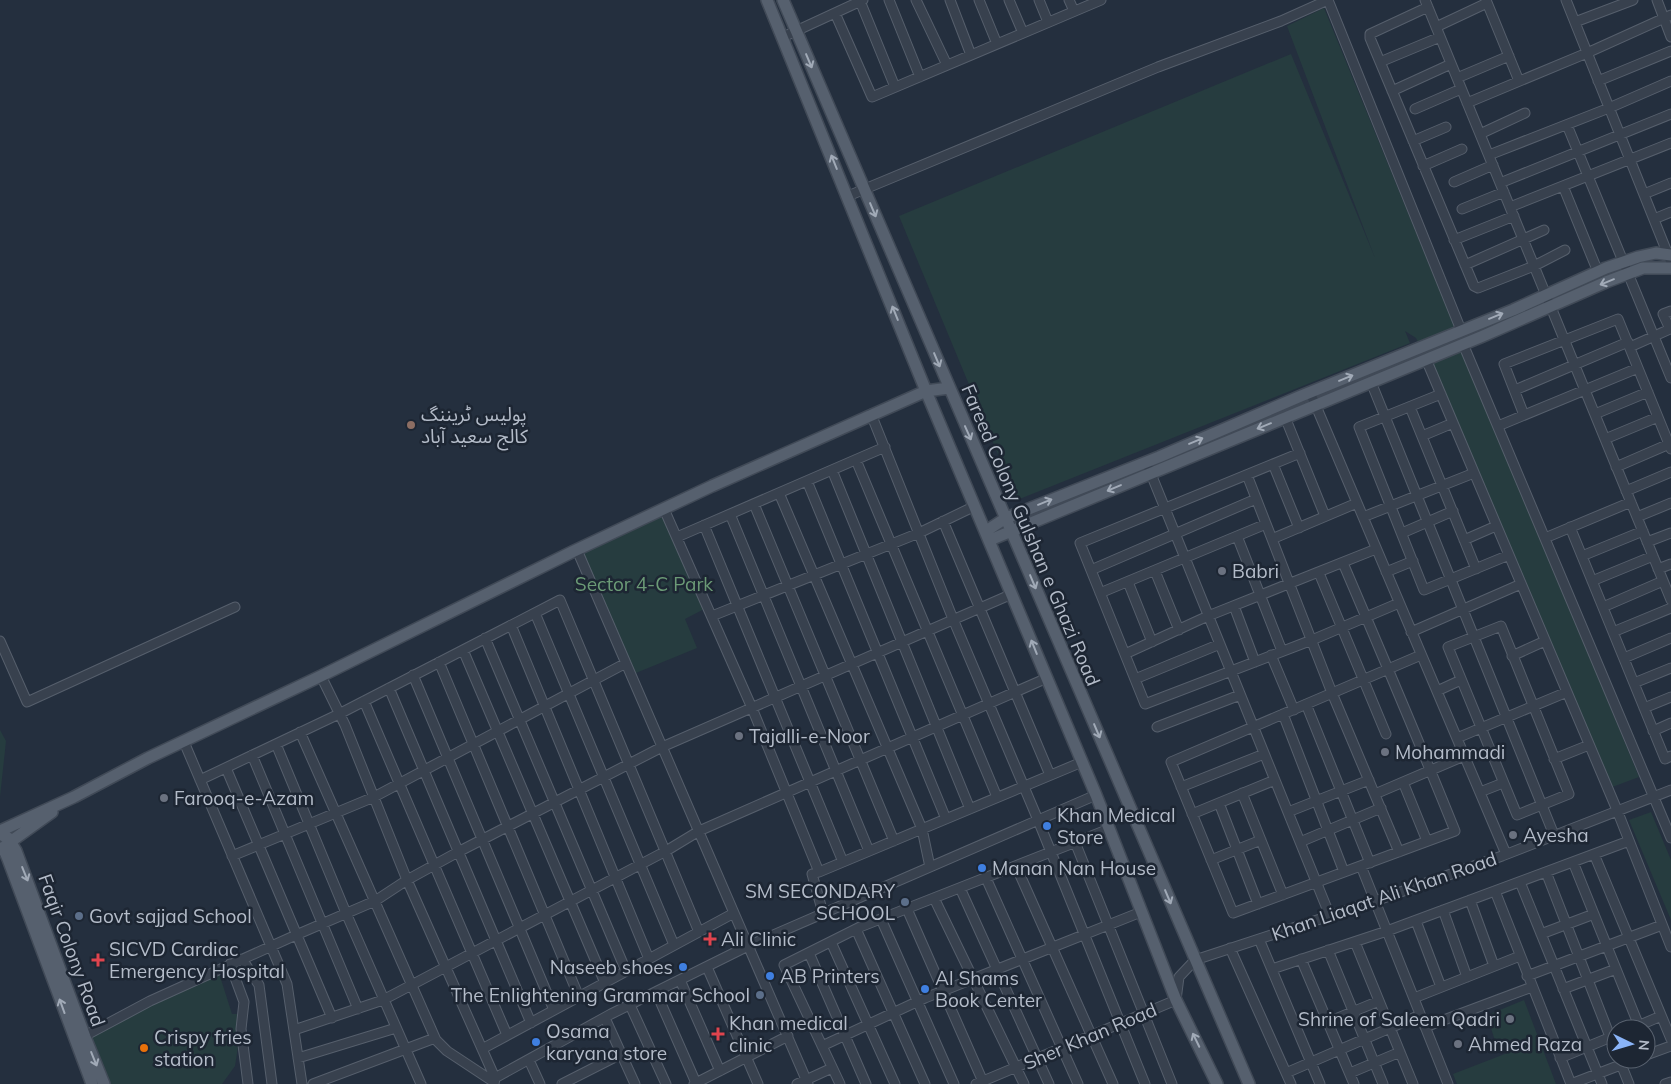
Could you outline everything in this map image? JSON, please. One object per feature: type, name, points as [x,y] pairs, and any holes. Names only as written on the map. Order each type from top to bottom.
[{"type":"main road","points":[[767,0],[926,391],[1096,795],[1176,1000],[1217,1084]]},
{"type":"main road","name":"Fareed Colony Gulshan e Ghazi Road","points":[[783,0],[1249,1084]]},
{"type":"main road","points":[[988,535],[1011,530],[1463,344],[1548,301],[1598,272],[1623,262],[1656,253],[1670,258]]},
{"type":"main road","points":[[988,535],[1006,518],[1146,462],[1461,330],[1643,268],[1671,268]]},
{"type":"main road","points":[[0,831],[74,797],[664,509],[871,414],[926,391],[949,388]]},
{"type":"main road","points":[[0,848],[74,797]]},
{"type":"main road","points":[[0,834],[11,842]]},
{"type":"main road","name":"Faqir Colony Road","points":[[11,842],[28,882],[80,1039],[92,1084]]},
{"type":"main road","name":"Faqir Colony Road","points":[[0,848],[5,852],[8,859],[80,1039],[104,1084]]},
{"type":"street","points":[[889,0],[920,77]]},
{"type":"street","points":[[916,0],[946,66]]},
{"type":"street","points":[[950,0],[971,55]]},
{"type":"street","points":[[979,0],[997,44]]},
{"type":"street","points":[[1009,0],[1023,33]]},
{"type":"street","points":[[1039,0],[1048,22]]},
{"type":"street","points":[[1069,0],[1074,11]]},
{"type":"street","points":[[835,13],[872,97],[1100,0]]},
{"type":"street","points":[[848,196],[1158,67],[1281,21],[1328,0],[1461,330]]},
{"type":"street","points":[[1566,0],[1670,258]]},
{"type":"street","points":[[1575,22],[1633,0]]},
{"type":"street","points":[[1656,0],[1668,17],[1671,37]]},
{"type":"street","points":[[783,37],[861,1],[895,87]]},
{"type":"street","points":[[1436,27],[1487,1],[1519,81]]},
{"type":"street","points":[[1565,250],[1534,266],[1478,288],[1474,286],[1370,38],[1370,34],[1427,4],[1493,164],[1502,188],[1514,216],[1523,239],[1534,266],[1548,301],[1565,340],[1626,492],[1670,596]]},
{"type":"street","points":[[1467,103],[1668,17]]},
{"type":"street","points":[[1380,62],[1440,37]]},
{"type":"street","points":[[1598,81],[1671,51]]},
{"type":"street","points":[[1457,78],[1509,56]]},
{"type":"street","points":[[1392,91],[1451,64]]},
{"type":"street","points":[[1489,155],[1609,108],[1671,81]]},
{"type":"street","points":[[1415,108],[1462,89]]},
{"type":"street","points":[[1480,134],[1525,113]]},
{"type":"street","points":[[1462,209],[1578,152],[1671,114]]},
{"type":"street","points":[[1567,125],[1671,378]]},
{"type":"street","points":[[1413,141],[1446,127]]},
{"type":"street","points":[[1510,207],[1671,143]]},
{"type":"street","points":[[1423,166],[1462,149]]},
{"type":"street","points":[[1454,182],[1493,164]]},
{"type":"street","points":[[1644,194],[1671,182]]},
{"type":"street","points":[[1563,186],[1598,272]]},
{"type":"street","points":[[1654,219],[1671,212]]},
{"type":"street","points":[[1454,240],[1514,216]]},
{"type":"street","points":[[1465,265],[1544,230]]},
{"type":"street","points":[[1514,390],[1670,329],[1663,314],[1671,311]]},
{"type":"street","points":[[1524,415],[1504,364],[1618,318],[1670,446],[1616,466]]},
{"type":"street","points":[[1463,344],[1671,838]]},
{"type":"street","points":[[1426,359],[1617,810],[1671,947]]},
{"type":"street","points":[[1498,426],[1638,368]]},
{"type":"street","points":[[1371,382],[1554,835]]},
{"type":"street","points":[[1310,392],[1506,854]]},
{"type":"street","points":[[1595,414],[1648,392]]},
{"type":"street","points":[[1441,394],[1359,427],[1424,590],[1509,555]]},
{"type":"street","points":[[1410,407],[1476,569]]},
{"type":"street","points":[[871,414],[953,619],[1038,820],[1145,1084]]},
{"type":"street","points":[[1285,417],[1325,516]]},
{"type":"street","points":[[1605,440],[1658,417]]},
{"type":"street","points":[[1422,436],[1453,423]]},
{"type":"street","points":[[676,537],[885,447]]},
{"type":"street","points":[[1300,453],[1080,543],[1145,704],[1282,652],[1399,603]]},
{"type":"street","points":[[856,460],[997,797]]},
{"type":"street","points":[[1146,462],[1330,916]]},
{"type":"street","points":[[1273,464],[1299,528]]},
{"type":"street","points":[[832,470],[970,809]]},
{"type":"street","points":[[1363,517],[1474,472]]},
{"type":"street","points":[[1626,492],[1671,472]]},
{"type":"street","points":[[1247,475],[1332,693],[1399,852]]},
{"type":"street","points":[[807,481],[946,819]]},
{"type":"street","points":[[779,493],[922,829],[930,867]]},
{"type":"street","points":[[1091,570],[1256,499]]},
{"type":"street","points":[[1545,538],[1631,502]]},
{"type":"street","points":[[1272,539],[1357,503]]},
{"type":"street","points":[[1637,517],[1671,503]]},
{"type":"street","points":[[754,504],[894,841]]},
{"type":"street","points":[[712,616],[919,533],[976,506]]},
{"type":"street","points":[[664,509],[752,708],[819,872]]},
{"type":"street","points":[[1402,533],[1453,511]]},
{"type":"street","points":[[730,514],[869,851]]},
{"type":"street","points":[[943,521],[1050,775]]},
{"type":"street","points":[[1100,593],[1266,524]]},
{"type":"street","points":[[704,525],[843,862]]},
{"type":"street","points":[[1464,540],[1496,526]]},
{"type":"street","points":[[1570,527],[1665,759],[1671,756]]},
{"type":"street","points":[[1582,556],[1643,531]]},
{"type":"street","points":[[1647,542],[1671,533]]},
{"type":"street","points":[[1237,536],[1282,652]]},
{"type":"street","points":[[1125,654],[1208,616],[1290,585],[1376,549]]},
{"type":"street","points":[[577,550],[807,1082]]},
{"type":"street","points":[[1592,581],[1653,556]]},
{"type":"street","points":[[1386,572],[1413,561]]},
{"type":"street","points":[[1343,563],[1388,669],[1431,770],[1455,831],[1234,913],[1171,762],[1294,710],[1306,704],[1364,680],[1388,669],[1421,655]]},
{"type":"street","points":[[1658,569],[1671,564]]},
{"type":"street","points":[[1155,570],[1179,630]]},
{"type":"street","points":[[1319,573],[1386,734]]},
{"type":"street","points":[[1603,607],[1663,581]]},
{"type":"street","points":[[1128,582],[1152,642]]},
{"type":"street","points":[[1412,632],[1521,584]]},
{"type":"street","points":[[80,1039],[150,1001],[322,923],[375,902],[408,880],[458,852],[662,747],[1012,594]]},
{"type":"street","points":[[200,780],[339,714],[560,600],[700,932]]},
{"type":"street","points":[[1234,606],[1255,662]]},
{"type":"street","points":[[0,641],[27,702],[235,607]]},
{"type":"street","points":[[1613,632],[1671,608]]},
{"type":"street","points":[[535,613],[674,946]]},
{"type":"street","points":[[511,625],[649,959]]},
{"type":"street","points":[[1500,626],[1568,794],[1517,815],[1448,647],[1474,637],[1500,626]]},
{"type":"street","points":[[485,638],[626,972]]},
{"type":"street","points":[[1624,658],[1671,638]]},
{"type":"street","points":[[1512,656],[1545,641]]},
{"type":"street","points":[[1135,679],[1220,644]]},
{"type":"street","points":[[463,650],[605,983]]},
{"type":"street","points":[[1271,656],[1294,710]]},
{"type":"street","points":[[439,662],[579,997]]},
{"type":"street","points":[[232,856],[374,797],[626,664]]},
{"type":"street","points":[[1634,683],[1671,668]]},
{"type":"street","points":[[413,675],[554,1010]]},
{"type":"street","points":[[321,676],[339,714],[494,1081]]},
{"type":"street","points":[[294,1030],[383,1000],[666,851],[699,831],[1047,678]]},
{"type":"street","points":[[1436,691],[1461,680]]},
{"type":"street","points":[[389,688],[531,1023]]},
{"type":"street","points":[[1457,738],[1567,692]]},
{"type":"street","points":[[1157,727],[1240,694]]},
{"type":"street","points":[[1644,708],[1671,697]]},
{"type":"street","points":[[364,701],[507,1036]]},
{"type":"street","points":[[1306,704],[1353,820],[1375,901],[1448,1084]]},
{"type":"street","points":[[1283,714],[1344,872]]},
{"type":"street","points":[[1653,731],[1671,723]]},
{"type":"street","points":[[300,732],[435,1038],[447,1051],[494,1081]]},
{"type":"street","points":[[184,742],[270,946],[288,984],[302,1084]]},
{"type":"street","points":[[276,744],[346,914],[421,1084]]},
{"type":"street","points":[[1554,759],[1589,745]]},
{"type":"street","points":[[1181,787],[1264,754]]},
{"type":"street","points":[[252,755],[358,1009]]},
{"type":"street","points":[[1375,794],[1464,756]]},
{"type":"street","points":[[823,913],[812,874],[1082,762]]},
{"type":"street","points":[[226,768],[332,1018]]},
{"type":"street","points":[[1192,814],[1275,780]]},
{"type":"street","points":[[1288,812],[1369,780]]},
{"type":"street","points":[[1403,782],[1427,841]]},
{"type":"street","points":[[1480,792],[1503,783]]},
{"type":"street","name":"Khan Liaqat Ali Khan Road","points":[[1195,960],[1375,901],[1506,854],[1671,790]]},
{"type":"street","points":[[1242,793],[1283,895]]},
{"type":"street","points":[[494,1081],[605,1018],[748,946],[1096,795]]},
{"type":"street","points":[[1218,803],[1258,904]]},
{"type":"street","points":[[1300,842],[1381,808]]},
{"type":"street","points":[[840,1084],[784,965],[856,929],[1109,828]]},
{"type":"street","points":[[1211,860],[1261,840]]},
{"type":"street","points":[[1075,842],[1172,1084]]},
{"type":"street","points":[[1272,969],[1387,931],[1629,842]]},
{"type":"street","points":[[1594,854],[1671,1039]]},
{"type":"street","points":[[1573,862],[1616,969],[1632,1019]]},
{"type":"street","points":[[1016,866],[1113,1084]]},
{"type":"street","points":[[1546,872],[1578,956],[1606,1021]]},
{"type":"street","points":[[986,878],[1078,1084]]},
{"type":"street","points":[[1520,882],[1602,1084]]},
{"type":"street","points":[[960,888],[1049,1084]]},
{"type":"street","points":[[1495,891],[1570,1084],[1607,1069]]},
{"type":"street","points":[[934,898],[1024,1084]]},
{"type":"street","points":[[1470,900],[1494,966]]},
{"type":"street","points":[[907,909],[981,1083]]},
{"type":"street","points":[[1443,910],[1468,976]]},
{"type":"street","points":[[822,1046],[943,991],[1141,912]]},
{"type":"street","points":[[482,1049],[734,913]]},
{"type":"street","points":[[1541,934],[1594,914]]},
{"type":"street","points":[[881,919],[954,1084]]},
{"type":"street","points":[[1416,920],[1441,987]]},
{"type":"street","points":[[1527,976],[1662,925]]},
{"type":"street","points":[[856,929],[926,1084]]},
{"type":"street","points":[[1259,939],[1320,1084]]},
{"type":"street","points":[[831,942],[896,1084]]},
{"type":"street","points":[[1355,942],[1413,1084]]},
{"type":"street","points":[[1230,948],[1291,1084]]},
{"type":"street","points":[[1328,950],[1383,1084]]},
{"type":"street","points":[[809,953],[866,1084]]},
{"type":"street","points":[[1414,998],[1520,956]]},
{"type":"street","points":[[242,959],[259,985],[272,1084]]},
{"type":"street","points":[[1302,959],[1354,1084]]},
{"type":"street","points":[[1176,1000],[1179,977],[1195,960]]},
{"type":"street","points":[[230,964],[244,1002],[241,1029],[247,1080],[239,1084]]},
{"type":"street","points":[[707,967],[758,1084]]},
{"type":"street","points":[[1563,989],[1616,969]]},
{"type":"street","points":[[680,980],[720,1071]]},
{"type":"street","points":[[1425,1027],[1532,987]]},
{"type":"street","points":[[656,992],[695,1083],[788,1036]]},
{"type":"street","name":"Sher Khan Road","points":[[981,1083],[1176,1000]]},
{"type":"street","points":[[1328,1022],[1379,1000]]},
{"type":"street","points":[[630,1005],[666,1084]]},
{"type":"street","points":[[1286,1074],[1420,1015]]},
{"type":"street","points":[[1654,1019],[1661,1016]]},
{"type":"street","points":[[605,1018],[635,1084]]},
{"type":"street","points":[[298,1058],[396,1028]]},
{"type":"street","points":[[313,1084],[435,1038]]},
{"type":"street","points":[[1560,1058],[1606,1040]]},
{"type":"street","points":[[1656,1051],[1671,1046]]},
{"type":"street","points":[[1350,1073],[1400,1052]]},
{"type":"street","points":[[562,1084],[621,1054]]},
{"type":"street","points":[[529,1060],[540,1084]]},
{"type":"street","points":[[797,1084],[807,1082],[832,1068]]},
{"type":"street","points":[[1623,1069],[1629,1084]]},
{"type":"street","points":[[1665,1084],[1671,1082]]},
{"type":"green space","points":[[1324,8],[1639,777],[1607,789],[1442,393],[1416,338],[1405,331],[1410,343],[1017,500],[899,216],[1291,54],[1375,258],[1287,26]]},
{"type":"green space","name":"Sector 4-C Park","points":[[664,509],[708,607],[685,619],[697,648],[631,675],[577,550]]},
{"type":"green space","points":[[0,730],[6,741],[0,797]]},
{"type":"green space","points":[[1651,812],[1671,860],[1671,920],[1629,820]]},
{"type":"green space","points":[[218,970],[232,1014],[243,1014],[235,1066],[222,1084],[104,1084],[85,1037]]},
{"type":"green space","points":[[1524,1000],[1556,1084],[1457,1084],[1453,1074],[1510,1052],[1507,1044],[1497,1047],[1490,1025],[1493,1024],[1490,1014]]},
{"type":"place","name":"پولیس ٹریننگ کالج سعید آباد","points":[[411,425]]},
{"type":"place","name":"Babri","points":[[1222,571]]},
{"type":"place","name":"Tajalli-e-Noor","points":[[739,736]]},
{"type":"place","name":"Mohammadi","points":[[1385,752]]},
{"type":"place","name":"Farooq-e-Azam","points":[[164,798]]},
{"type":"place","name":"Khan Medical Store","points":[[1047,826]]},
{"type":"place","name":"Ayesha","points":[[1513,835]]},
{"type":"place","name":"Manan Nan House","points":[[982,868]]},
{"type":"place","name":"SM SECONDARY SCHOOL","points":[[905,902]]},
{"type":"place","name":"Govt sajjad School","points":[[79,916]]},
{"type":"place","name":"Ali Clinic","points":[[710,939]]},
{"type":"place","name":"SICVD Cardiac Emergency Hospital","points":[[98,960]]},
{"type":"place","name":"Naseeb shoes","points":[[683,967]]},
{"type":"place","name":"AB Printers","points":[[770,976]]},
{"type":"place","name":"Al Shams Book Center","points":[[925,989]]},
{"type":"place","name":"The Enlightening Grammar School","points":[[760,995]]},
{"type":"place","name":"Shrine of Saleem Qadri","points":[[1510,1019]]},
{"type":"place","name":"Khan medical clinic","points":[[718,1034]]},
{"type":"place","name":"Osama karyana store","points":[[536,1042]]},
{"type":"place","name":"Ahmed Raza","points":[[1458,1044]]},
{"type":"place","name":"Crispy fries station","points":[[144,1048]]}]
